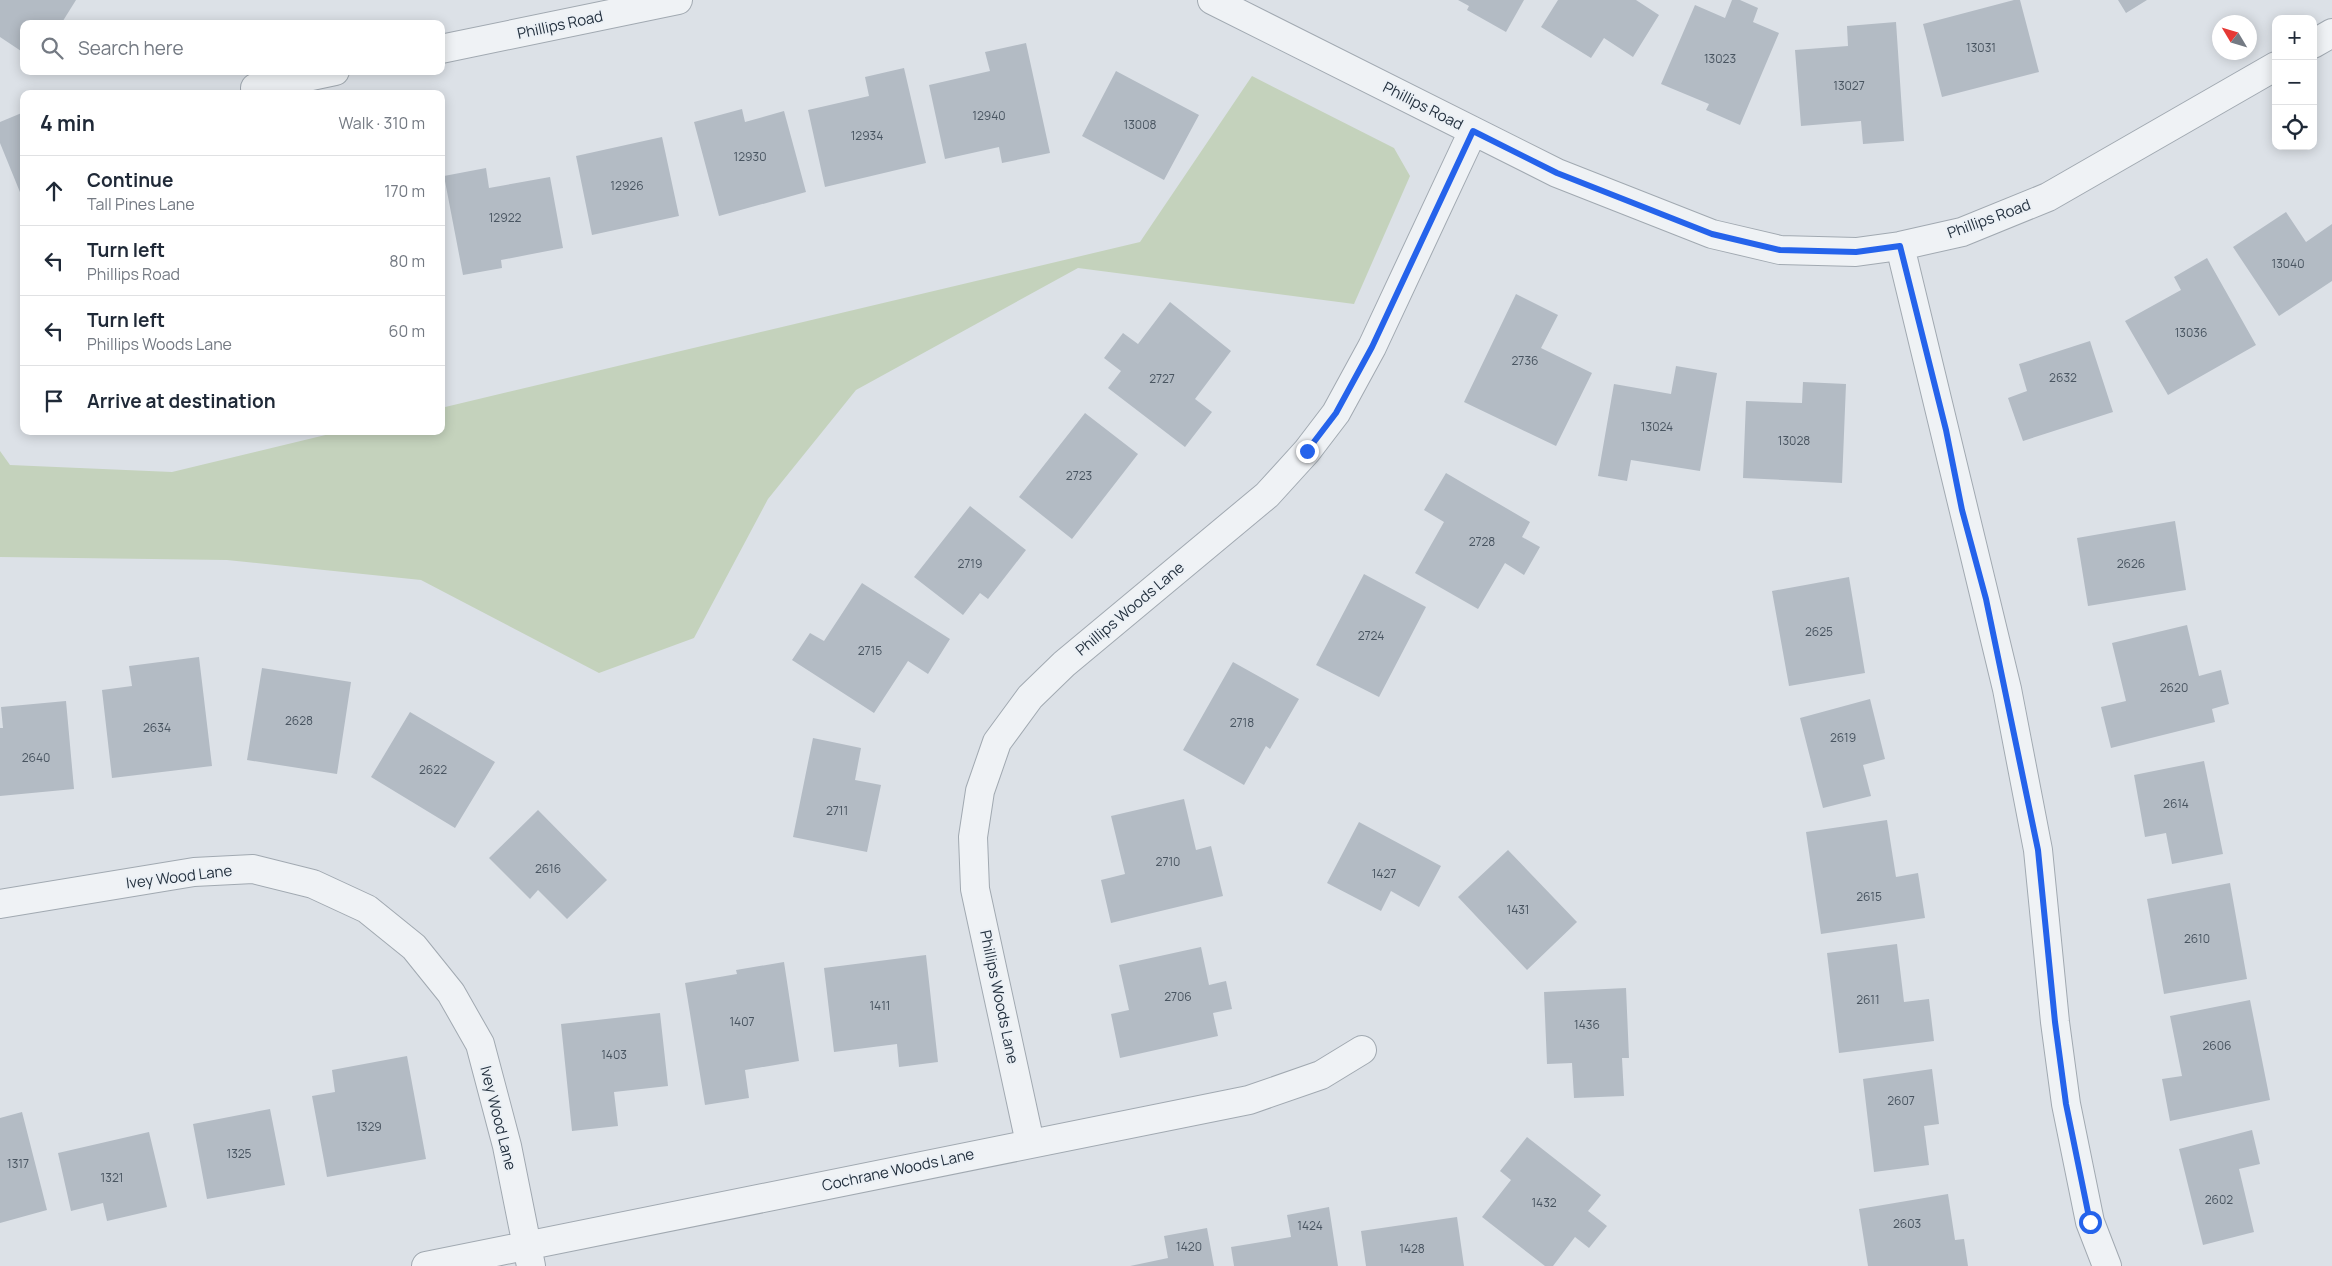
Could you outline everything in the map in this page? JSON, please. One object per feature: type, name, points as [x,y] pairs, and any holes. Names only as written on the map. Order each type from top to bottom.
[{"type":"street","name":"Phillips Road","points":[[445,48],[678,0]]},
{"type":"street","name":"Phillips Road","points":[[1212,0],[1557,173],[1712,234],[1780,250],[1856,252],[1900,246],[1962,232],[2048,197],[2272,68]]},
{"type":"street","points":[[2317,42],[2332,34]]},
{"type":"street","points":[[255,88],[316,75]]},
{"type":"street","name":"Phillips Woods Lane","points":[[1030,1143],[975,888],[973,837],[980,791],[997,742],[1030,697],[1064,664],[1267,496],[1307,451],[1336,413],[1372,347],[1473,131]]},
{"type":"street","points":[[1900,246],[2007,689],[2038,850],[2055,1022],[2066,1104],[2090,1222],[2107,1266]]},
{"type":"street","name":"Ivey Wood Lane","points":[[0,904],[194,872],[253,869],[313,884],[367,909],[414,947],[451,993],[480,1044],[507,1146],[528,1256]]},
{"type":"street","name":"Cochrane Woods Lane","points":[[426,1266],[528,1256],[1030,1143],[1249,1100],[1320,1075],[1362,1050]]},
{"type":"green space","points":[[1252,76],[1394,148],[1410,176],[1354,304],[1078,268],[856,390],[768,499],[694,638],[599,673],[421,580],[227,560],[0,557],[0,451],[10,465],[172,472],[325,435],[445,435],[445,407],[1140,242]]},
{"type":"building","points":[[0,0],[76,0],[64,20],[20,20],[20,50],[0,37]]},
{"type":"building","points":[[1458,0],[1524,0],[1506,32],[1467,10],[1469,6]]},
{"type":"building","points":[[1558,0],[1636,0],[1659,15],[1633,57],[1604,38],[1591,58],[1541,27]]},
{"type":"building","points":[[1732,0],[1740,0],[1758,8],[1753,22],[1779,33],[1740,125],[1706,110],[1709,104],[1661,84],[1695,5],[1725,18]]},
{"type":"building","points":[[2020,0],[2039,72],[1942,97],[1923,24]]},
{"type":"building","points":[[2118,0],[2147,0],[2126,13]]},
{"type":"building","points":[[1896,22],[1904,141],[1863,144],[1861,121],[1801,126],[1795,50],[1848,46],[1847,26]]},
{"type":"building","points":[[1026,43],[1050,153],[1002,163],[999,147],[945,159],[929,85],[990,71],[985,52]]},
{"type":"building","points":[[904,68],[926,163],[825,187],[808,110],[869,96],[865,77]]},
{"type":"building","points":[[1116,71],[1199,115],[1164,180],[1082,136]]},
{"type":"building","points":[[742,109],[745,122],[784,111],[806,192],[719,216],[694,122]]},
{"type":"building","points":[[20,114],[20,192],[0,143],[0,122]]},
{"type":"building","points":[[662,137],[679,216],[592,235],[576,156]]},
{"type":"building","points":[[486,168],[489,188],[550,177],[563,248],[501,260],[502,268],[463,275],[445,176]]},
{"type":"building","points":[[2286,212],[2306,242],[2332,224],[2332,281],[2279,316],[2233,247]]},
{"type":"building","points":[[2207,258],[2256,345],[2168,395],[2125,321],[2181,290],[2174,277]]},
{"type":"building","points":[[1516,294],[1558,315],[1541,348],[1592,373],[1556,446],[1464,402]]},
{"type":"building","points":[[1170,302],[1231,351],[1195,399],[1212,412],[1185,447],[1108,388],[1121,371],[1104,358],[1123,333],[1138,344]]},
{"type":"building","points":[[2090,341],[2113,412],[2023,441],[2008,398],[2027,391],[2019,364]]},
{"type":"building","points":[[1676,366],[1717,373],[1700,471],[1631,460],[1627,481],[1598,476],[1614,384],[1671,394]]},
{"type":"building","points":[[1803,382],[1846,384],[1842,483],[1743,478],[1746,401],[1802,403]]},
{"type":"building","points":[[1085,413],[1138,454],[1072,539],[1019,497]]},
{"type":"building","points":[[1446,473],[1530,522],[1522,537],[1540,547],[1524,575],[1505,563],[1478,609],[1415,573],[1444,522],[1424,510]]},
{"type":"building","points":[[970,506],[1026,550],[988,599],[980,593],[963,615],[914,577]]},
{"type":"building","points":[[2175,521],[2186,590],[2088,606],[2077,538]]},
{"type":"building","points":[[1364,574],[1426,607],[1379,697],[1316,665]]},
{"type":"building","points":[[1849,577],[1865,673],[1789,686],[1772,591]]},
{"type":"building","points":[[862,583],[950,639],[928,674],[908,661],[874,713],[792,660],[810,633],[824,641]]},
{"type":"building","points":[[2187,625],[2199,676],[2221,670],[2229,704],[2212,709],[2215,722],[2111,748],[2101,707],[2126,701],[2112,643]]},
{"type":"building","points":[[199,657],[212,766],[112,778],[102,690],[132,686],[129,666]]},
{"type":"building","points":[[1233,662],[1299,699],[1270,749],[1266,746],[1244,785],[1183,750]]},
{"type":"building","points":[[262,668],[351,682],[337,774],[247,760]]},
{"type":"building","points":[[1870,699],[1885,759],[1863,765],[1871,796],[1823,808],[1800,718]]},
{"type":"building","points":[[66,701],[74,789],[0,796],[0,728],[3,728],[1,707]]},
{"type":"building","points":[[410,712],[495,762],[455,828],[371,777]]},
{"type":"building","points":[[813,738],[861,748],[855,780],[881,785],[867,852],[793,837]]},
{"type":"building","points":[[2204,761],[2223,854],[2172,864],[2166,833],[2145,837],[2134,775]]},
{"type":"building","points":[[1184,799],[1196,850],[1211,846],[1223,896],[1111,923],[1101,880],[1125,874],[1111,816]]},
{"type":"building","points":[[538,810],[607,880],[567,919],[538,890],[530,899],[489,858]]},
{"type":"building","points":[[1887,820],[1896,877],[1918,873],[1925,918],[1821,934],[1806,832]]},
{"type":"building","points":[[1359,822],[1441,866],[1419,907],[1391,891],[1381,911],[1327,883]]},
{"type":"building","points":[[1508,850],[1577,922],[1527,970],[1458,897]]},
{"type":"building","points":[[2230,883],[2247,979],[2164,994],[2147,899]]},
{"type":"building","points":[[1897,944],[1904,1002],[1929,999],[1934,1041],[1839,1053],[1827,953]]},
{"type":"building","points":[[1201,947],[1209,985],[1226,981],[1232,1009],[1213,1013],[1218,1036],[1120,1058],[1111,1014],[1129,1010],[1119,965]]},
{"type":"building","points":[[926,955],[938,1062],[899,1067],[897,1044],[834,1052],[824,968]]},
{"type":"building","points":[[784,962],[799,1061],[745,1070],[749,1098],[705,1105],[685,983],[737,974],[736,970]]},
{"type":"building","points":[[1626,988],[1629,1058],[1622,1058],[1624,1096],[1574,1098],[1572,1063],[1547,1064],[1544,992]]},
{"type":"building","points":[[2250,1000],[2270,1100],[2170,1121],[2162,1079],[2182,1076],[2170,1016]]},
{"type":"building","points":[[660,1013],[668,1086],[614,1092],[618,1126],[572,1131],[561,1024]]},
{"type":"building","points":[[407,1056],[426,1159],[327,1177],[312,1096],[335,1092],[332,1070]]},
{"type":"building","points":[[1932,1069],[1939,1124],[1924,1126],[1929,1165],[1874,1172],[1863,1079]]},
{"type":"building","points":[[270,1109],[285,1185],[207,1199],[193,1124]]},
{"type":"building","points":[[22,1112],[47,1210],[0,1223],[0,1118]]},
{"type":"building","points":[[2252,1130],[2260,1164],[2239,1169],[2254,1232],[2203,1245],[2179,1149]]},
{"type":"building","points":[[149,1132],[167,1207],[107,1221],[103,1203],[71,1211],[58,1153]]},
{"type":"building","points":[[1527,1137],[1601,1195],[1588,1211],[1607,1226],[1589,1248],[1575,1237],[1553,1266],[1545,1266],[1482,1217],[1511,1180],[1500,1171]]},
{"type":"building","points":[[1948,1194],[1955,1240],[1964,1239],[1968,1266],[1868,1266],[1859,1209]]},
{"type":"building","points":[[1329,1207],[1338,1266],[1234,1266],[1231,1247],[1291,1237],[1287,1215]]},
{"type":"building","points":[[1457,1217],[1464,1266],[1366,1266],[1361,1231]]},
{"type":"building","points":[[1207,1228],[1214,1266],[1130,1266],[1168,1258],[1164,1236]]},
{"type":"route","points":[[1307,451],[1336,413],[1372,347],[1473,131],[1557,173],[1712,234],[1780,250],[1856,252],[1900,246],[1946,430],[1962,510],[1986,599],[2007,689],[2038,850],[2055,1022],[2066,1104],[2090,1222]]}]
